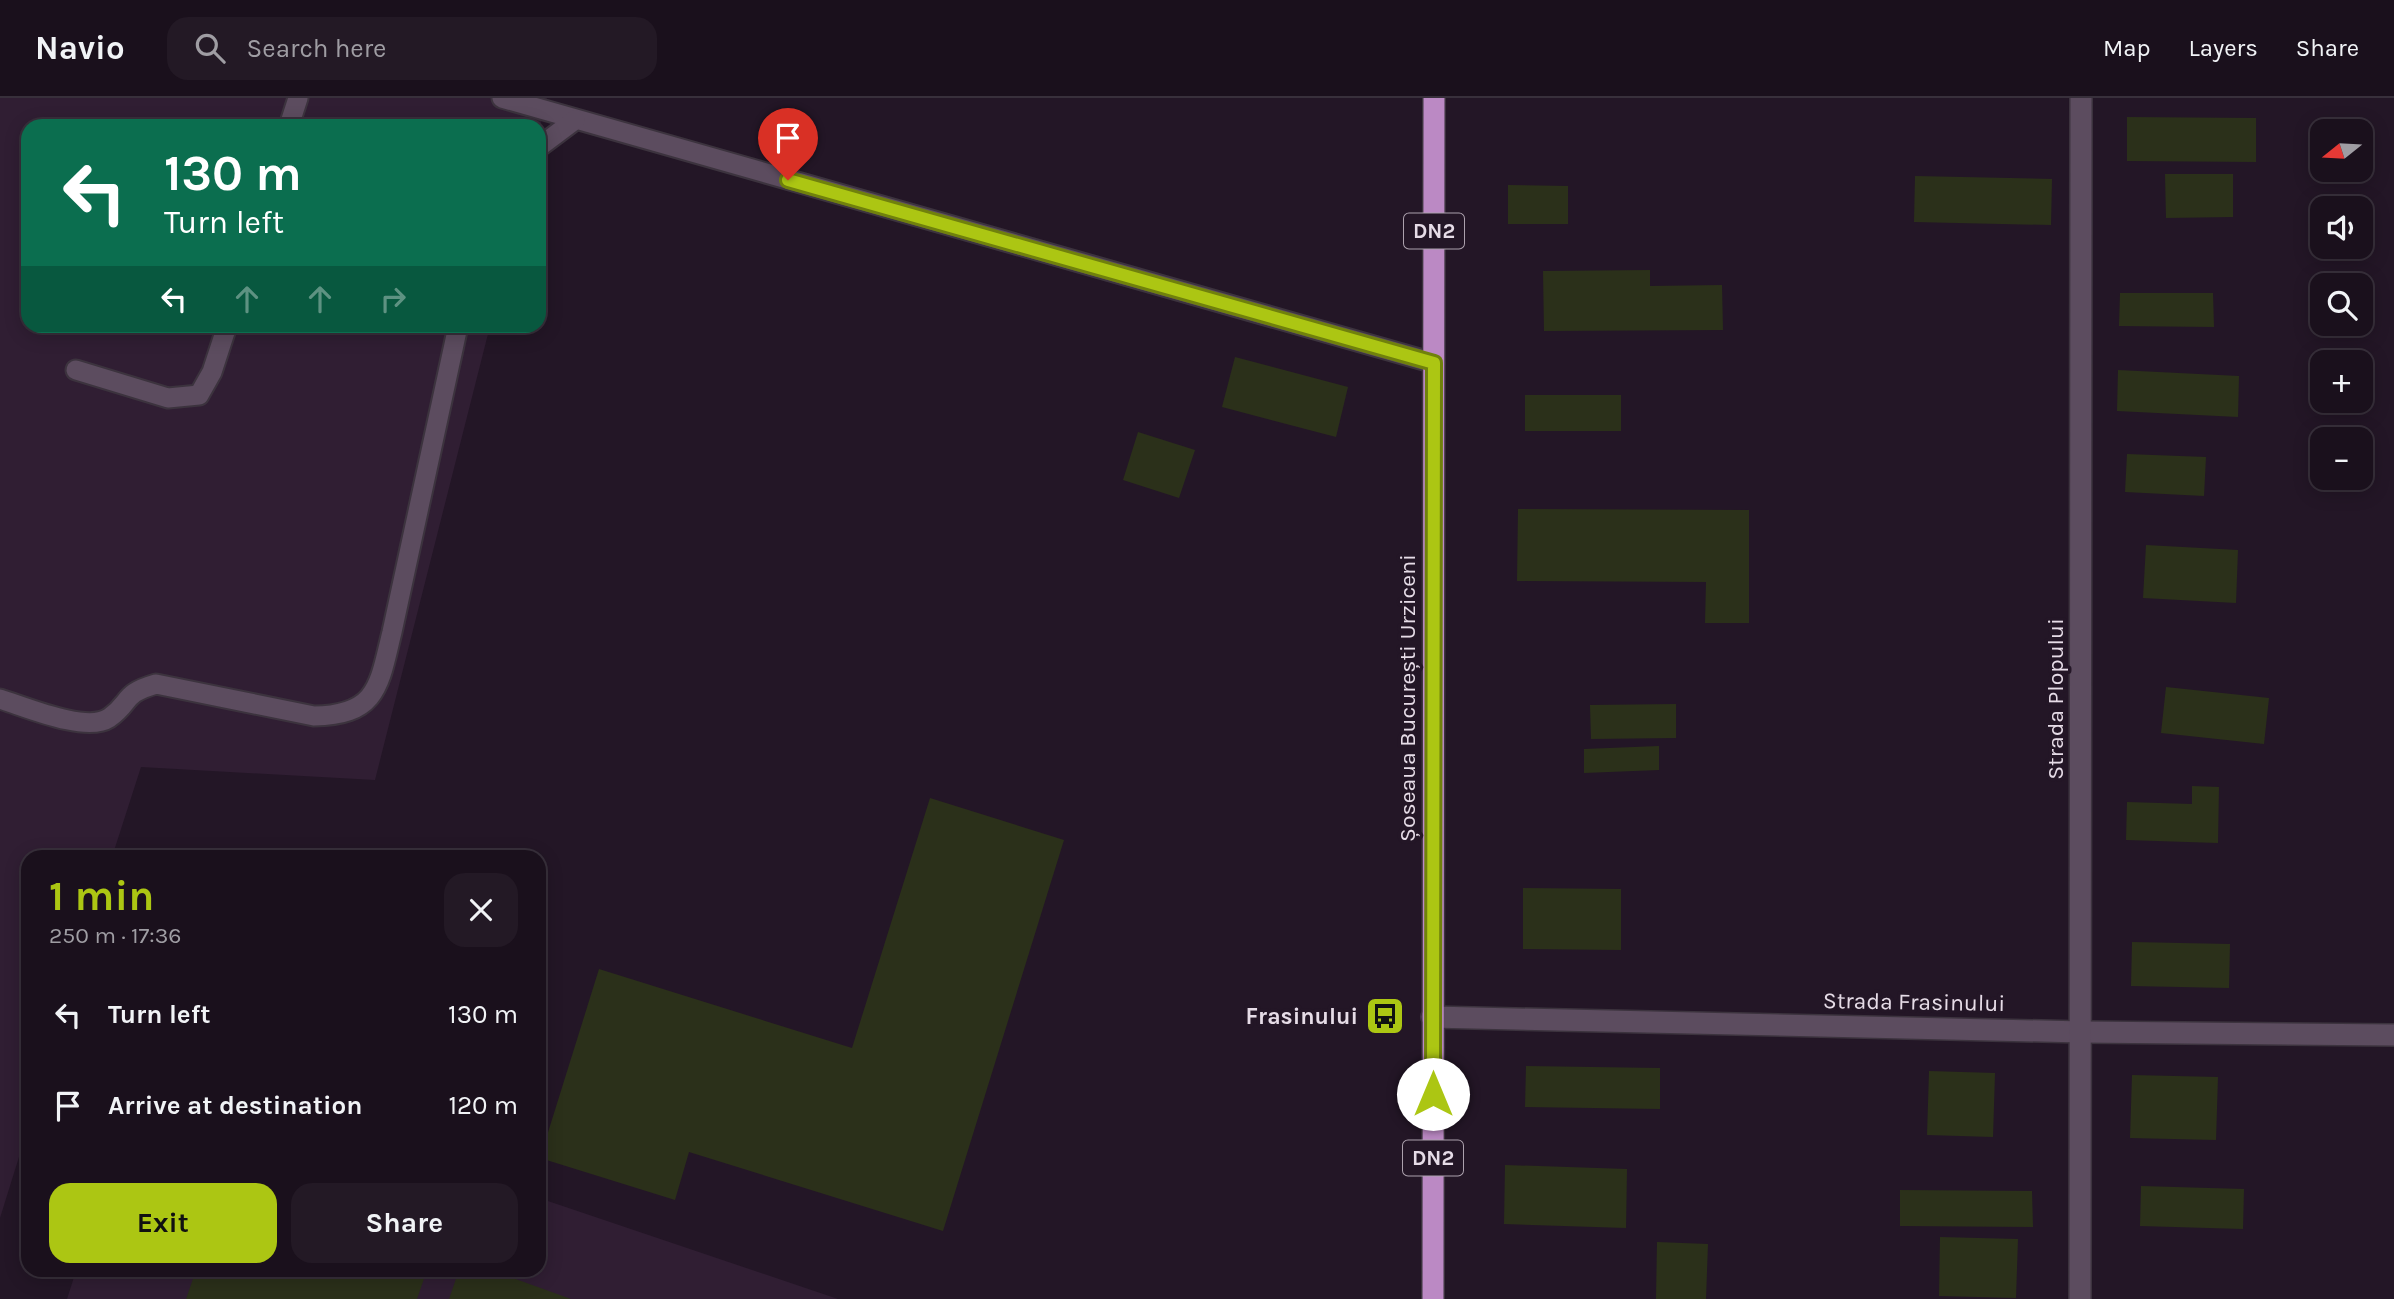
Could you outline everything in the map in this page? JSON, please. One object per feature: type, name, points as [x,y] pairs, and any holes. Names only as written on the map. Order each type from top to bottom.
[{"type":"highway","name":"Șoseaua București Urziceni","points":[[1433,1299],[1434,98]]},
{"type":"street","name":"Strada Plopului","points":[[2080,1299],[2081,98]]},
{"type":"street","name":"Strada Frasinului","points":[[1432,1017],[2082,1032],[2394,1035]]},
{"type":"lane","points":[[291,119],[298,98]]},
{"type":"lane","points":[[502,98],[1434,363]]},
{"type":"lane","points":[[546,142],[575,120]]},
{"type":"lane","points":[[76,370],[168,398],[199,395],[212,372],[225,333]]},
{"type":"lane","points":[[0,699],[86,724],[109,718],[133,691],[156,684],[314,716],[340,716],[366,703],[380,680],[389,644],[456,333]]},
{"type":"shaded area","points":[[0,98],[547,98],[542,119],[21,119],[21,333],[488,333],[375,780],[141,767],[114,850],[21,850],[21,1150],[0,1218]]},
{"type":"shaded area","points":[[546,1200],[838,1299],[67,1299],[74,1277],[546,1277]]},
{"type":"building","points":[[2127,117],[2256,118],[2256,162],[2127,161]]},
{"type":"building","points":[[2165,174],[2233,174],[2233,217],[2166,218]]},
{"type":"building","points":[[1915,176],[2052,179],[2051,225],[1914,222]]},
{"type":"building","points":[[1508,185],[1568,186],[1568,224],[1508,224]]},
{"type":"building","points":[[1650,270],[1650,286],[1722,285],[1723,330],[1544,331],[1543,271]]},
{"type":"building","points":[[2120,293],[2213,293],[2214,327],[2119,326]]},
{"type":"building","points":[[1235,357],[1348,387],[1336,437],[1222,407]]},
{"type":"building","points":[[2118,370],[2239,376],[2238,417],[2117,411]]},
{"type":"building","points":[[1525,395],[1621,395],[1621,431],[1525,431]]},
{"type":"building","points":[[1138,432],[1195,450],[1179,498],[1123,480]]},
{"type":"building","points":[[2127,454],[2206,457],[2204,496],[2125,492]]},
{"type":"building","points":[[1518,509],[1749,510],[1749,623],[1705,623],[1706,582],[1517,581]]},
{"type":"building","points":[[2146,545],[2238,550],[2236,603],[2143,598]]},
{"type":"building","points":[[2166,687],[2269,698],[2264,744],[2161,733]]},
{"type":"building","points":[[1676,704],[1676,738],[1591,739],[1590,705]]},
{"type":"building","points":[[1659,746],[1659,770],[1584,773],[1584,749]]},
{"type":"building","points":[[2192,786],[2219,787],[2218,843],[2126,840],[2127,802],[2192,804]]},
{"type":"building","points":[[930,798],[1064,840],[943,1231],[689,1152],[675,1200],[546,1160],[546,1139],[599,969],[852,1048]]},
{"type":"building","points":[[1523,888],[1621,889],[1621,950],[1523,949]]},
{"type":"building","points":[[2132,942],[2230,944],[2229,988],[2131,986]]},
{"type":"building","points":[[1526,1066],[1660,1068],[1660,1109],[1525,1107]]},
{"type":"building","points":[[1929,1071],[1995,1073],[1993,1137],[1927,1135]]},
{"type":"building","points":[[2132,1075],[2218,1077],[2216,1140],[2130,1138]]},
{"type":"building","points":[[1505,1165],[1627,1169],[1626,1228],[1504,1224]]},
{"type":"building","points":[[2141,1186],[2244,1189],[2243,1229],[2140,1226]]},
{"type":"building","points":[[1900,1190],[2032,1191],[2033,1227],[1900,1226]]},
{"type":"building","points":[[1940,1237],[2018,1239],[2016,1298],[1939,1296]]},
{"type":"building","points":[[1657,1242],[1708,1244],[1706,1299],[1656,1299]]},
{"type":"building","points":[[194,1277],[425,1277],[417,1299],[186,1299]]},
{"type":"building","points":[[457,1277],[510,1277],[571,1299],[449,1299]]},
{"type":"place","name":"Frasinului","points":[[1385,1016]]},
{"type":"route","points":[[788,180],[1434,363],[1433,1094]]}]
